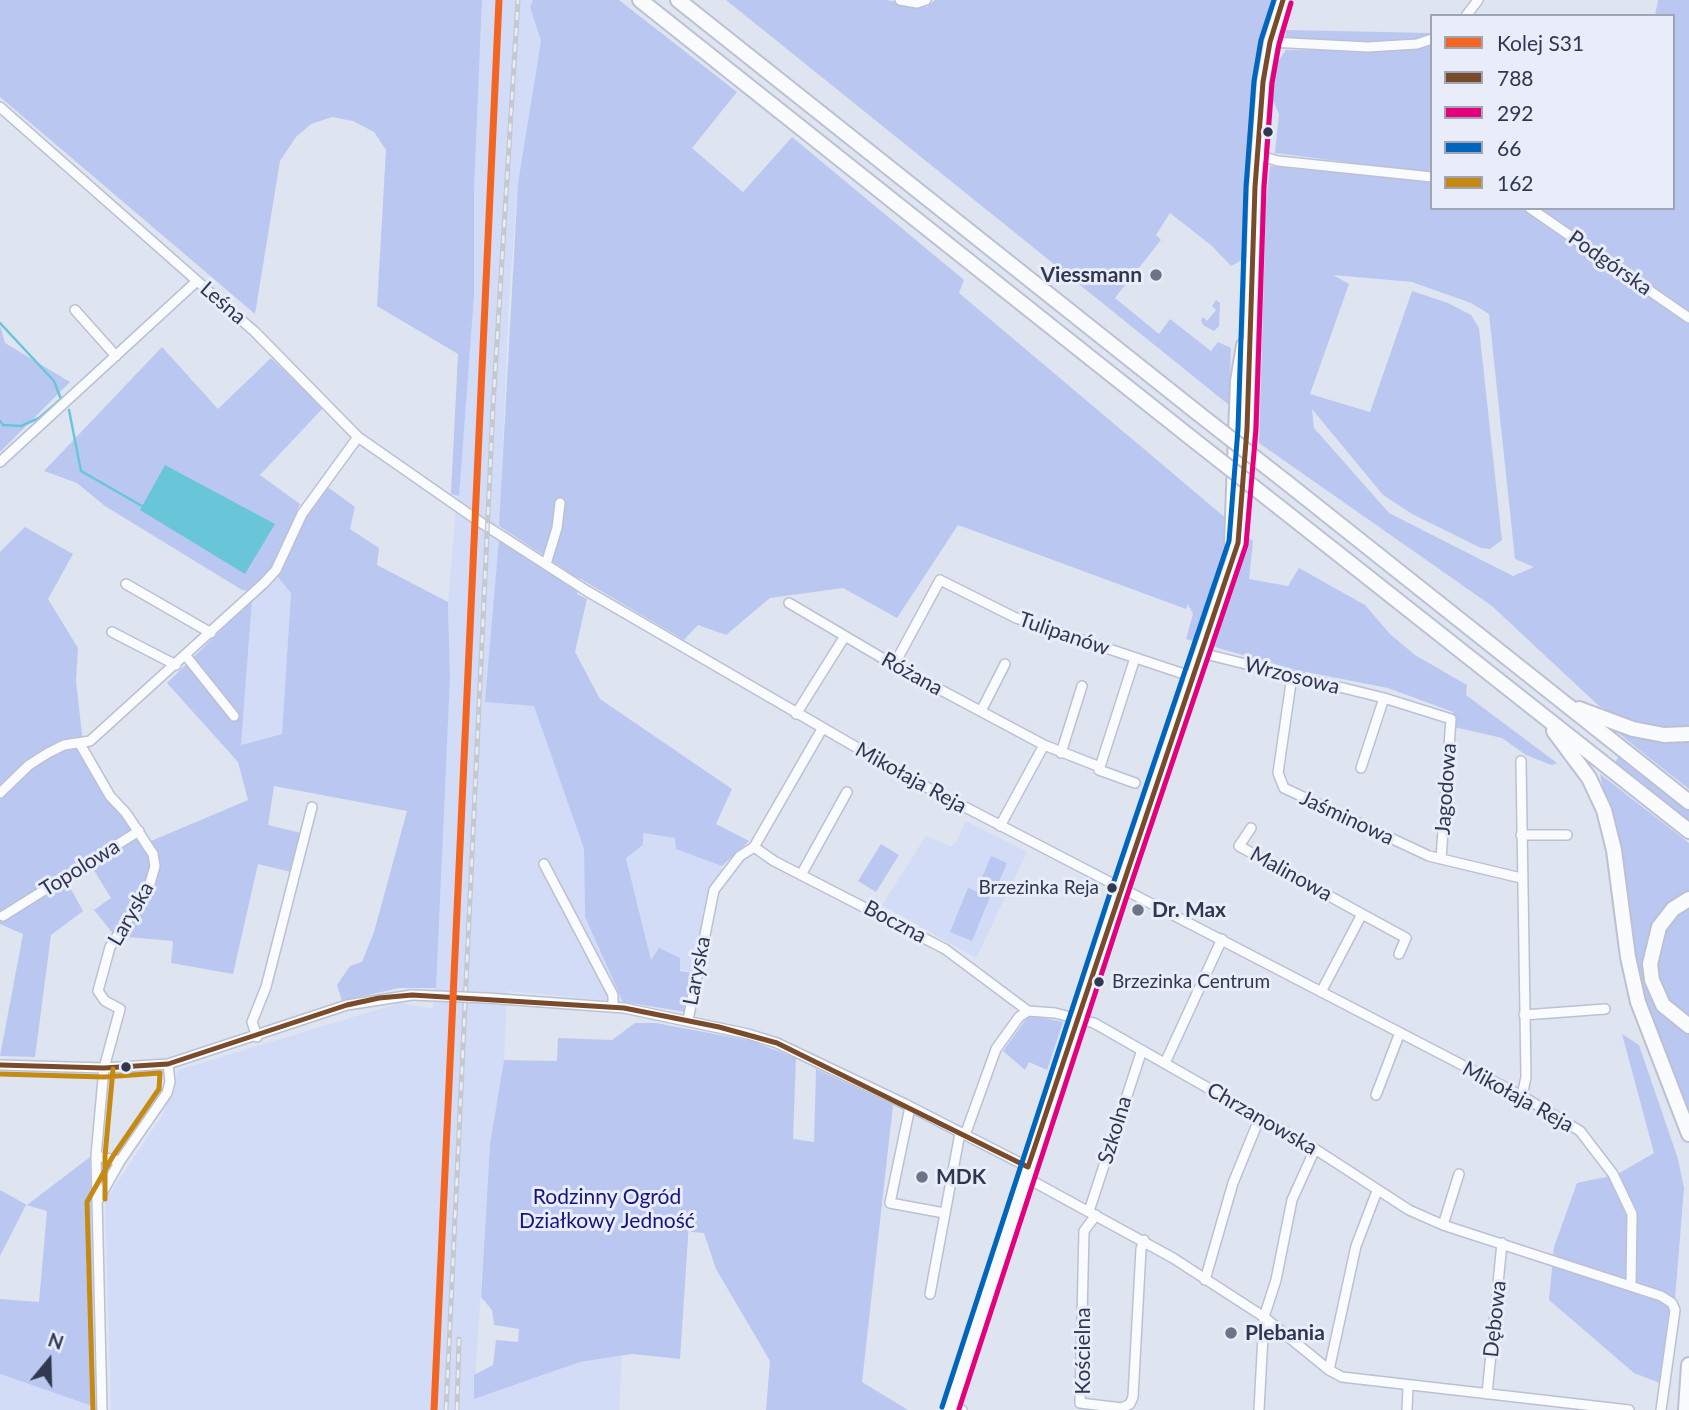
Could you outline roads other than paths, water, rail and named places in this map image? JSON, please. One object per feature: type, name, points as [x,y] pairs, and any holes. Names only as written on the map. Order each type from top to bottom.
[{"type":"highway","points":[[640,0],[1689,831]]},
{"type":"highway","points":[[678,0],[1689,802]]},
{"type":"highway","points":[[1565,704],[1633,729],[1664,735],[1689,734]]},
{"type":"highway","points":[[1543,716],[1582,767],[1604,810],[1614,850],[1628,957],[1638,1002],[1689,1134]]},
{"type":"highway","points":[[1689,899],[1673,909],[1658,927],[1650,964],[1652,980],[1663,1005],[1689,1026]]},
{"type":"highway","points":[[1679,1361],[1686,1410]]},
{"type":"main road","points":[[954,1409],[1026,1172],[1225,580],[1230,553],[1237,381],[1252,288],[1263,82],[1270,42],[1283,0]]},
{"type":"street","points":[[900,0],[917,3],[926,0]]},
{"type":"street","points":[[1477,3],[1486,0]]},
{"type":"street","points":[[1270,42],[1368,47],[1417,44],[1430,40]]},
{"type":"street","name":"Leśna","points":[[2,112],[255,332],[358,437],[439,493]]},
{"type":"street","points":[[1257,155],[1278,161],[1430,177]]},
{"type":"street","name":"Podgórska","points":[[1533,210],[1689,318]]},
{"type":"street","points":[[0,462],[197,281]]},
{"type":"street","points":[[75,310],[116,356]]},
{"type":"street","points":[[0,793],[29,765],[47,753],[65,745],[90,741],[211,633],[275,570],[302,514],[358,437]]},
{"type":"street","name":"Mikołaja Reja","points":[[439,493],[587,591],[822,729],[1000,826],[1222,939],[1399,1035],[1522,1096],[1580,1132],[1599,1152],[1632,1214],[1634,1234],[1631,1285]]},
{"type":"street","points":[[550,567],[561,503]]},
{"type":"street","name":"Tulipanów","points":[[894,665],[940,580],[1016,618],[1193,677]]},
{"type":"street","points":[[126,584],[211,633]]},
{"type":"street","name":"Różana","points":[[789,603],[894,665],[1044,745],[1135,783]]},
{"type":"street","points":[[112,632],[176,665]]},
{"type":"street","points":[[796,714],[845,636]]},
{"type":"street","name":"Wrzosowa","points":[[1201,653],[1384,698],[1451,719]]},
{"type":"street","points":[[186,656],[234,716]]},
{"type":"street","points":[[1099,769],[1135,658]]},
{"type":"street","points":[[981,711],[1005,664]]},
{"type":"street","name":"Jaśminowa","points":[[1293,676],[1278,773],[1284,788],[1441,859],[1521,878]]},
{"type":"street","points":[[1061,752],[1082,686]]},
{"type":"street","points":[[1361,768],[1384,698]]},
{"type":"street","name":"Jagodowa","points":[[1441,859],[1451,719]]},
{"type":"street","points":[[754,847],[822,729]]},
{"type":"street","name":"Topolowa","points":[[3,916],[139,831],[110,796],[80,744]]},
{"type":"street","points":[[1000,826],[1044,745]]},
{"type":"street","points":[[1521,761],[1526,1077],[1522,1096]]},
{"type":"street","name":"Mikołaja Reja","points":[[801,875],[847,792]]},
{"type":"street","points":[[257,1037],[252,1022],[266,987],[312,807]]},
{"type":"street","name":"Malinowa","points":[[1251,828],[1239,846],[1406,938],[1399,954]]},
{"type":"street","name":"Laryska","points":[[104,1068],[120,1009],[100,996],[104,962],[153,876],[153,854],[139,831]]},
{"type":"street","points":[[1521,835],[1567,835]]},
{"type":"street","name":"Boczna","points":[[754,847],[801,875],[945,948],[1028,1011]]},
{"type":"street","name":"Laryska","points":[[688,1020],[706,922],[718,883],[740,856],[754,847]]},
{"type":"street","points":[[544,864],[613,995],[613,1007]]},
{"type":"street","points":[[1321,992],[1362,914]]},
{"type":"street","points":[[1165,1063],[1222,939]]},
{"type":"street","name":"Laryska","points":[[0,1065],[104,1068],[168,1064],[257,1037],[347,1005],[412,995],[613,1007],[688,1020],[777,1043],[963,1134],[1026,1172]]},
{"type":"street","points":[[1524,1015],[1605,1009]]},
{"type":"street","points":[[930,1294],[944,1213],[963,1134],[996,1049],[1019,1017],[1028,1011]]},
{"type":"street","name":"Chrzanowska","points":[[1028,1011],[1094,1023],[1315,1149],[1409,1210],[1443,1225],[1661,1296],[1672,1303],[1675,1310],[1679,1361]]},
{"type":"street","points":[[1376,1095],[1399,1035]]},
{"type":"street","name":"Szkolna","points":[[1093,1213],[1142,1050]]},
{"type":"street","points":[[96,1205],[120,1161],[167,1093],[170,1082],[168,1064]]},
{"type":"street","points":[[102,1410],[96,1156],[104,1068]]},
{"type":"street","points":[[910,1107],[890,1203],[944,1213]]},
{"type":"street","points":[[1205,1280],[1233,1183],[1260,1117]]},
{"type":"street","points":[[1259,1410],[1264,1317],[1276,1280],[1292,1200],[1315,1149]]},
{"type":"street","points":[[96,1156],[120,1161]]},
{"type":"street","points":[[1026,1172],[1144,1240],[1264,1317],[1329,1370],[1358,1381],[1487,1394],[1566,1406],[1629,1410]]},
{"type":"street","points":[[1443,1225],[1459,1174]]},
{"type":"street","points":[[1329,1370],[1356,1246],[1377,1191]]},
{"type":"street","name":"Kościelna","points":[[1093,1213],[1084,1231],[1080,1403],[1122,1408],[1130,1404],[1133,1397],[1141,1249],[1144,1240]]},
{"type":"street","name":"Dębowa","points":[[1487,1394],[1502,1243]]},
{"type":"street","points":[[1618,1281],[1631,1263]]},
{"type":"street","points":[[1661,1410],[1679,1361]]},
{"type":"street","points":[[1407,1410],[1408,1387]]},
{"type":"waterway","points":[[0,323],[54,381],[61,399],[39,418],[21,426],[3,425],[0,421]]},
{"type":"waterway","points":[[69,410],[81,471],[142,506]]},
{"type":"railway","points":[[446,1410],[493,407],[518,0]]},
{"type":"railway","points":[[457,1410],[459,1339]]},
{"type":"rail line","name":"S31","points":[[434,1410],[499,0]]},
{"type":"place","name":"Viessmann","points":[[1156,275]]},
{"type":"place","name":"Brzezinka Reja","points":[[1112,888]]},
{"type":"place","name":"Dr. Max","points":[[1138,910]]},
{"type":"place","name":"Brzezinka Centrum","points":[[1099,982]]},
{"type":"place","name":"MDK","points":[[922,1177]]},
{"type":"place","name":"Plebania","points":[[1231,1333]]},
{"type":"park label","name":"Rodzinny Ogród Działkowy Jedność","points":[[607,1209]]}]
